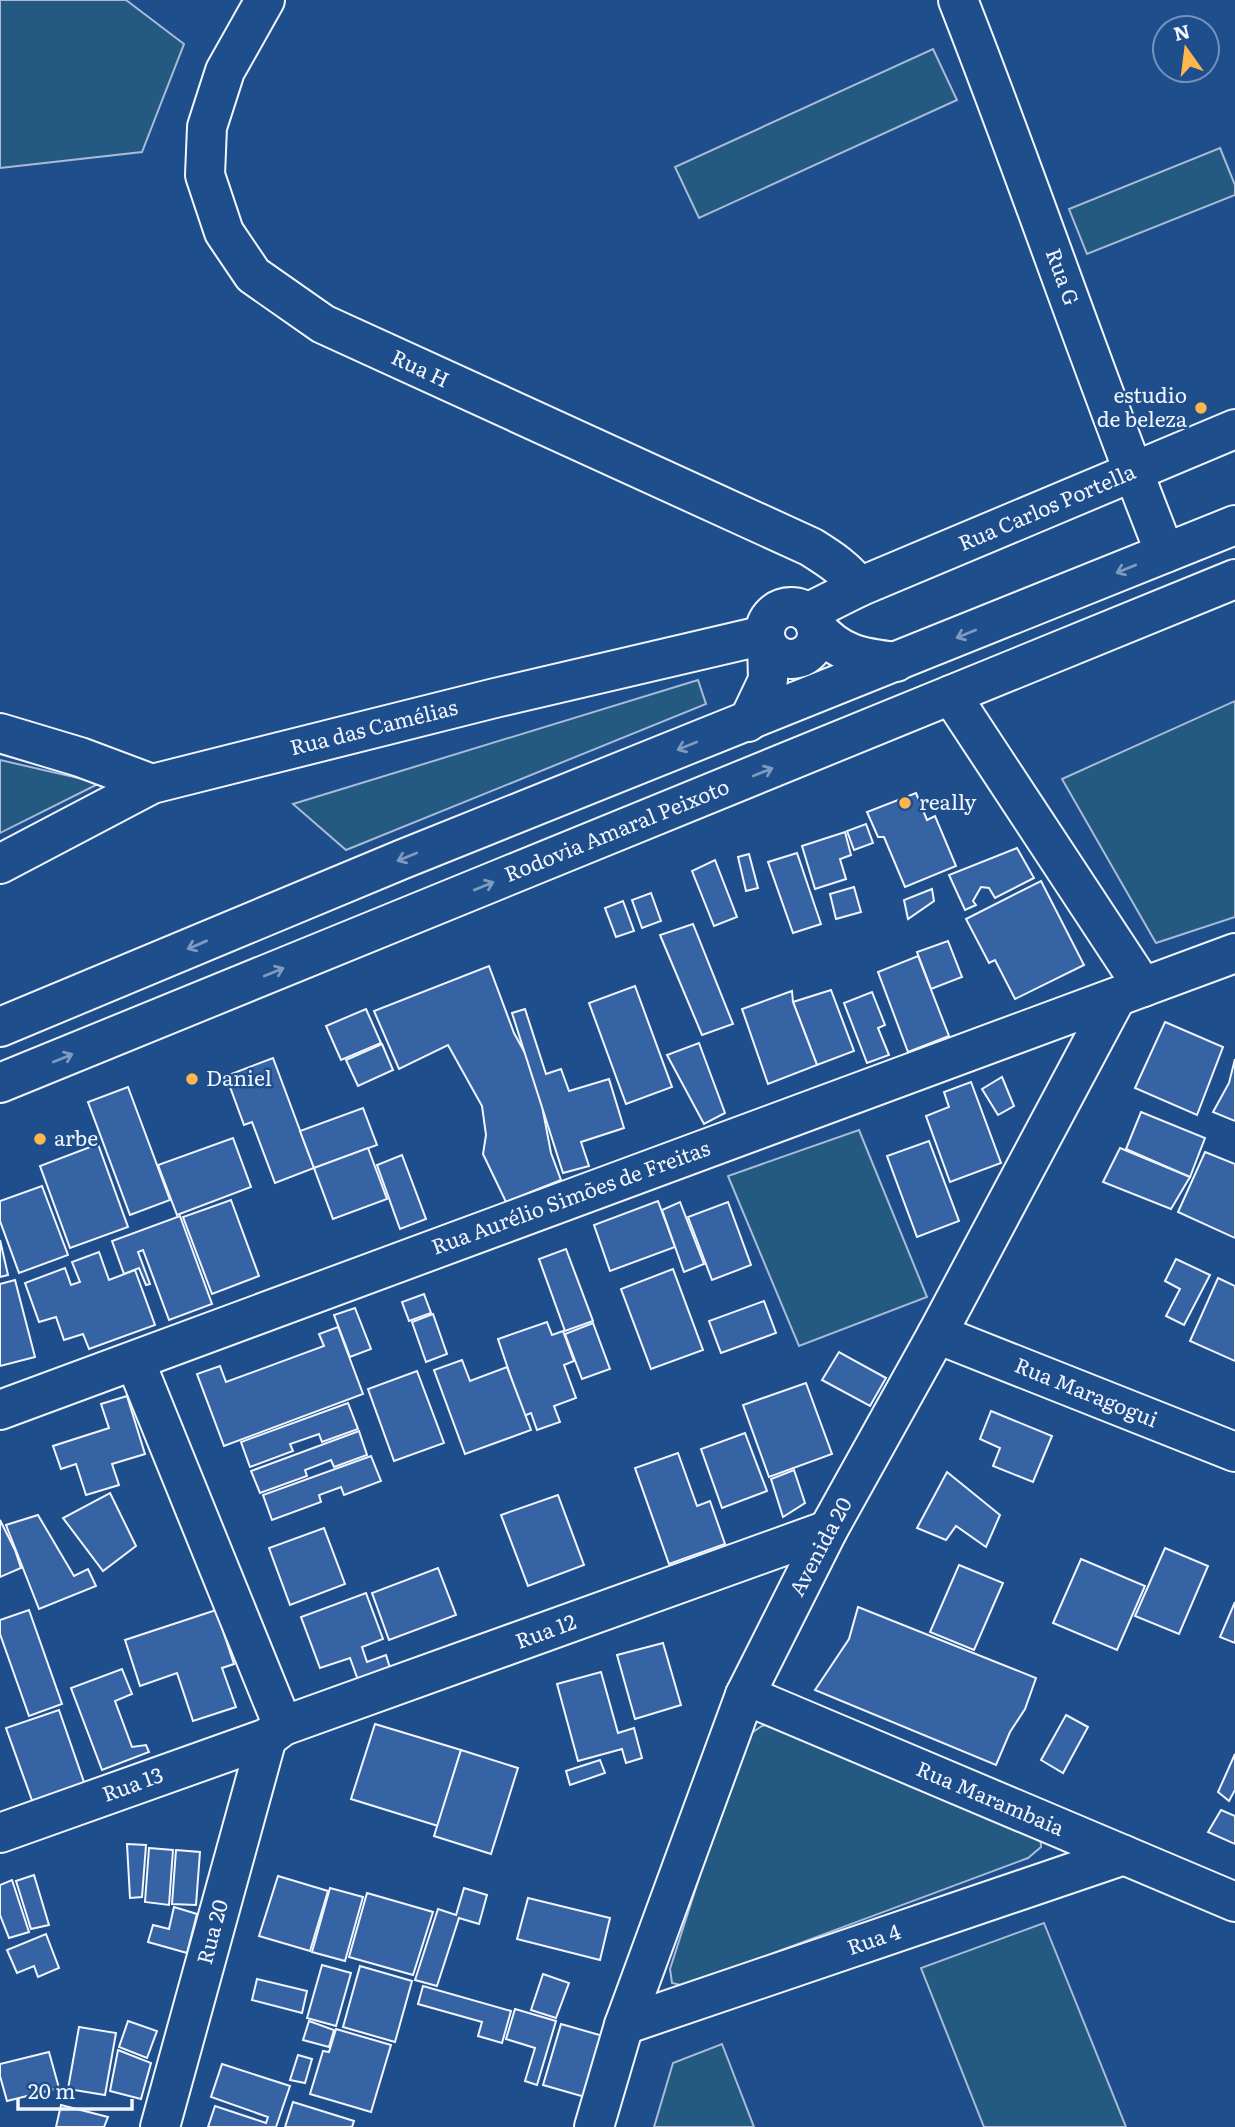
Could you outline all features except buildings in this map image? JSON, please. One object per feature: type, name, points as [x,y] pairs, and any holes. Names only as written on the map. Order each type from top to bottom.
[{"type":"main road","name":"Rua H","points":[[265,0],[226,71],[207,127],[205,175],[224,232],[253,275],[323,324],[811,547],[842,568],[859,587]]},
{"type":"main road","name":"Rua G","points":[[958,0],[1165,554]]},
{"type":"main road","name":"Rua Carlos Portella","points":[[859,587],[1235,429]]},
{"type":"main road","points":[[0,1027],[403,859],[1235,526]]},
{"type":"main road","name":"Rodovia Amaral Peixoto","points":[[0,1083],[1235,579]]},
{"type":"main road","points":[[812,620],[859,587]]},
{"type":"main road","points":[[812,620],[827,640],[843,651],[896,662]]},
{"type":"main road","points":[[766,639],[772,651],[787,659],[804,656],[815,643],[812,620]]},
{"type":"main road","points":[[748,722],[768,680],[766,639]]},
{"type":"main road","name":"Rua das Camélias","points":[[0,864],[152,784],[495,698],[766,639]]},
{"type":"main road","points":[[951,695],[1130,992]]},
{"type":"main road","points":[[0,733],[80,757],[152,784]]},
{"type":"main road","name":"Rua Aurélio Simões de Freitas","points":[[0,1410],[1235,953]]},
{"type":"main road","name":"Avenida 20","points":[[594,2127],[624,2025],[745,1695],[828,1530],[1130,992]]},
{"type":"main road","name":"Rua Maragogui","points":[[937,1334],[1235,1452]]},
{"type":"main road","points":[[135,1361],[275,1732]]},
{"type":"main road","name":"Rua 12","points":[[275,1732],[828,1530]]},
{"type":"main road","name":"Rua Marambaia","points":[[745,1695],[1235,1902]]},
{"type":"main road","name":"Rua 13","points":[[0,1833],[275,1732]]},
{"type":"main road","name":"Rua 20","points":[[160,2127],[275,1732]]},
{"type":"main road","name":"Rua 4","points":[[624,2025],[1124,1855]]},
{"type":"shaded area","points":[[0,0],[126,0],[184,44],[142,152],[0,168]]},
{"type":"shaded area","points":[[933,49],[957,100],[699,218],[675,167]]},
{"type":"shaded area","points":[[1220,148],[1235,185],[1235,195],[1087,254],[1069,209]]},
{"type":"shaded area","points":[[698,680],[706,704],[346,850],[293,804]]},
{"type":"shaded area","points":[[1235,701],[1235,917],[1156,943],[1062,779]]},
{"type":"shaded area","points":[[0,760],[100,783],[0,833]]},
{"type":"shaded area","points":[[859,1130],[927,1297],[799,1346],[728,1176]]},
{"type":"shaded area","points":[[781,1721],[1040,1830],[1041,1847],[1028,1858],[685,1986],[672,1983],[670,1969],[744,1738],[762,1726]]},
{"type":"shaded area","points":[[1044,1923],[1126,2127],[984,2127],[921,1968]]},
{"type":"shaded area","points":[[722,2044],[754,2127],[654,2127],[673,2063]]},
{"type":"place","name":"estudio de beleza","points":[[1201,408]]},
{"type":"place","name":"really","points":[[905,803]]},
{"type":"place","name":"Daniel","points":[[192,1079]]},
{"type":"place","name":"arbe","points":[[40,1139]]}]
